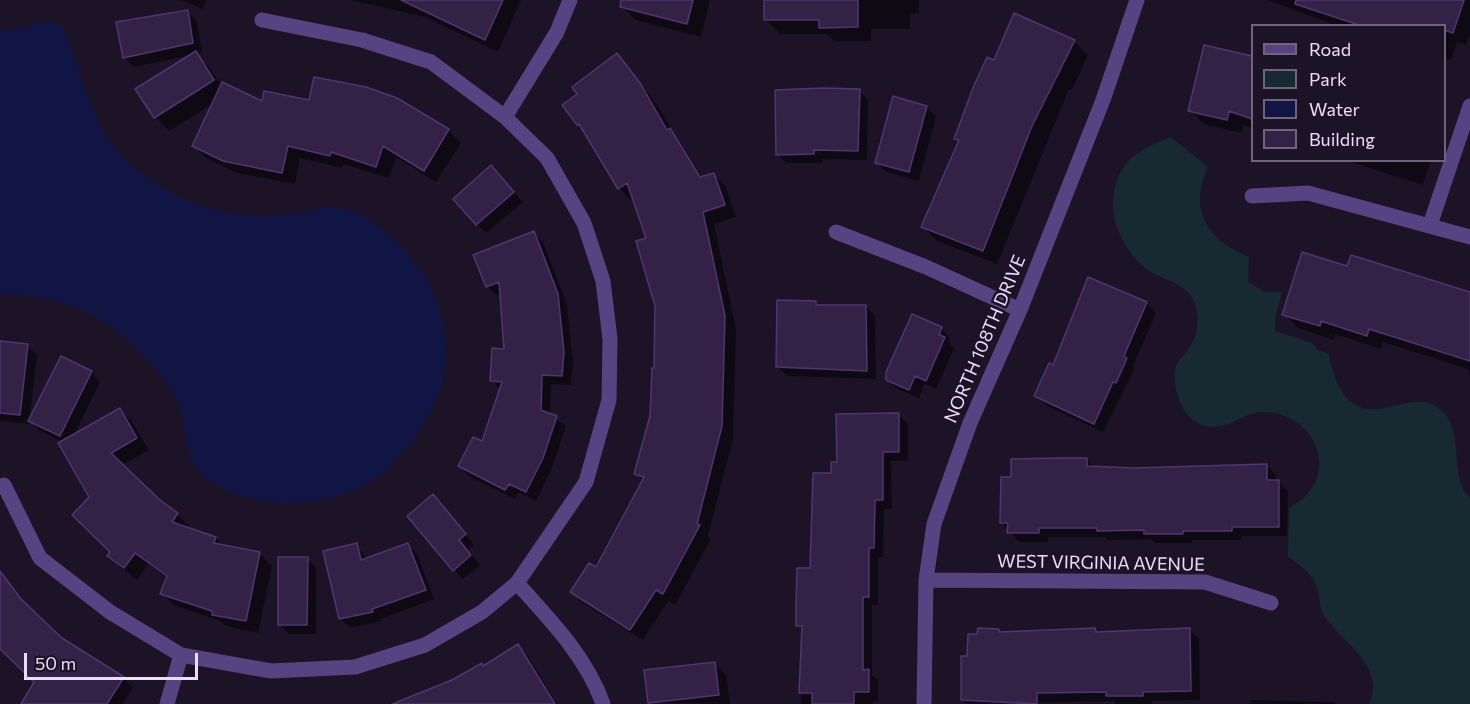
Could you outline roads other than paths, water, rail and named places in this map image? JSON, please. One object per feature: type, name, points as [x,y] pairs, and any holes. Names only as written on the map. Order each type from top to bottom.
[{"type":"street","points":[[505,117],[557,33],[570,0]]},
{"type":"street","name":"NORTH 108TH DRIVE","points":[[924,704],[926,580],[934,524],[970,423],[1020,310],[1103,100],[1137,0]]},
{"type":"street","points":[[4,484],[40,558],[110,612],[181,655],[272,671],[355,668],[425,645],[482,612],[517,583],[586,482],[609,400],[610,339],[603,281],[584,223],[547,158],[505,117],[431,62],[362,40],[262,20]]},
{"type":"street","points":[[1430,225],[1470,106]]},
{"type":"street","points":[[1252,196],[1308,193],[1470,237]]},
{"type":"street","points":[[836,232],[926,267],[1020,310]]},
{"type":"street","name":"WEST VIRGINIA AVENUE","points":[[926,580],[1205,582],[1271,603]]},
{"type":"street","points":[[517,583],[562,632],[596,684],[603,704]]},
{"type":"street","points":[[166,704],[181,655]]},
{"type":"water","points":[[49,21],[62,26],[96,117],[105,134],[116,150],[147,177],[182,198],[201,206],[241,215],[281,216],[322,208],[347,209],[359,213],[392,238],[421,270],[432,289],[445,331],[444,375],[438,396],[421,428],[399,457],[376,479],[348,493],[318,501],[286,503],[235,494],[212,482],[194,464],[176,399],[149,360],[132,343],[113,328],[71,306],[48,299],[0,294],[0,32]]}]
